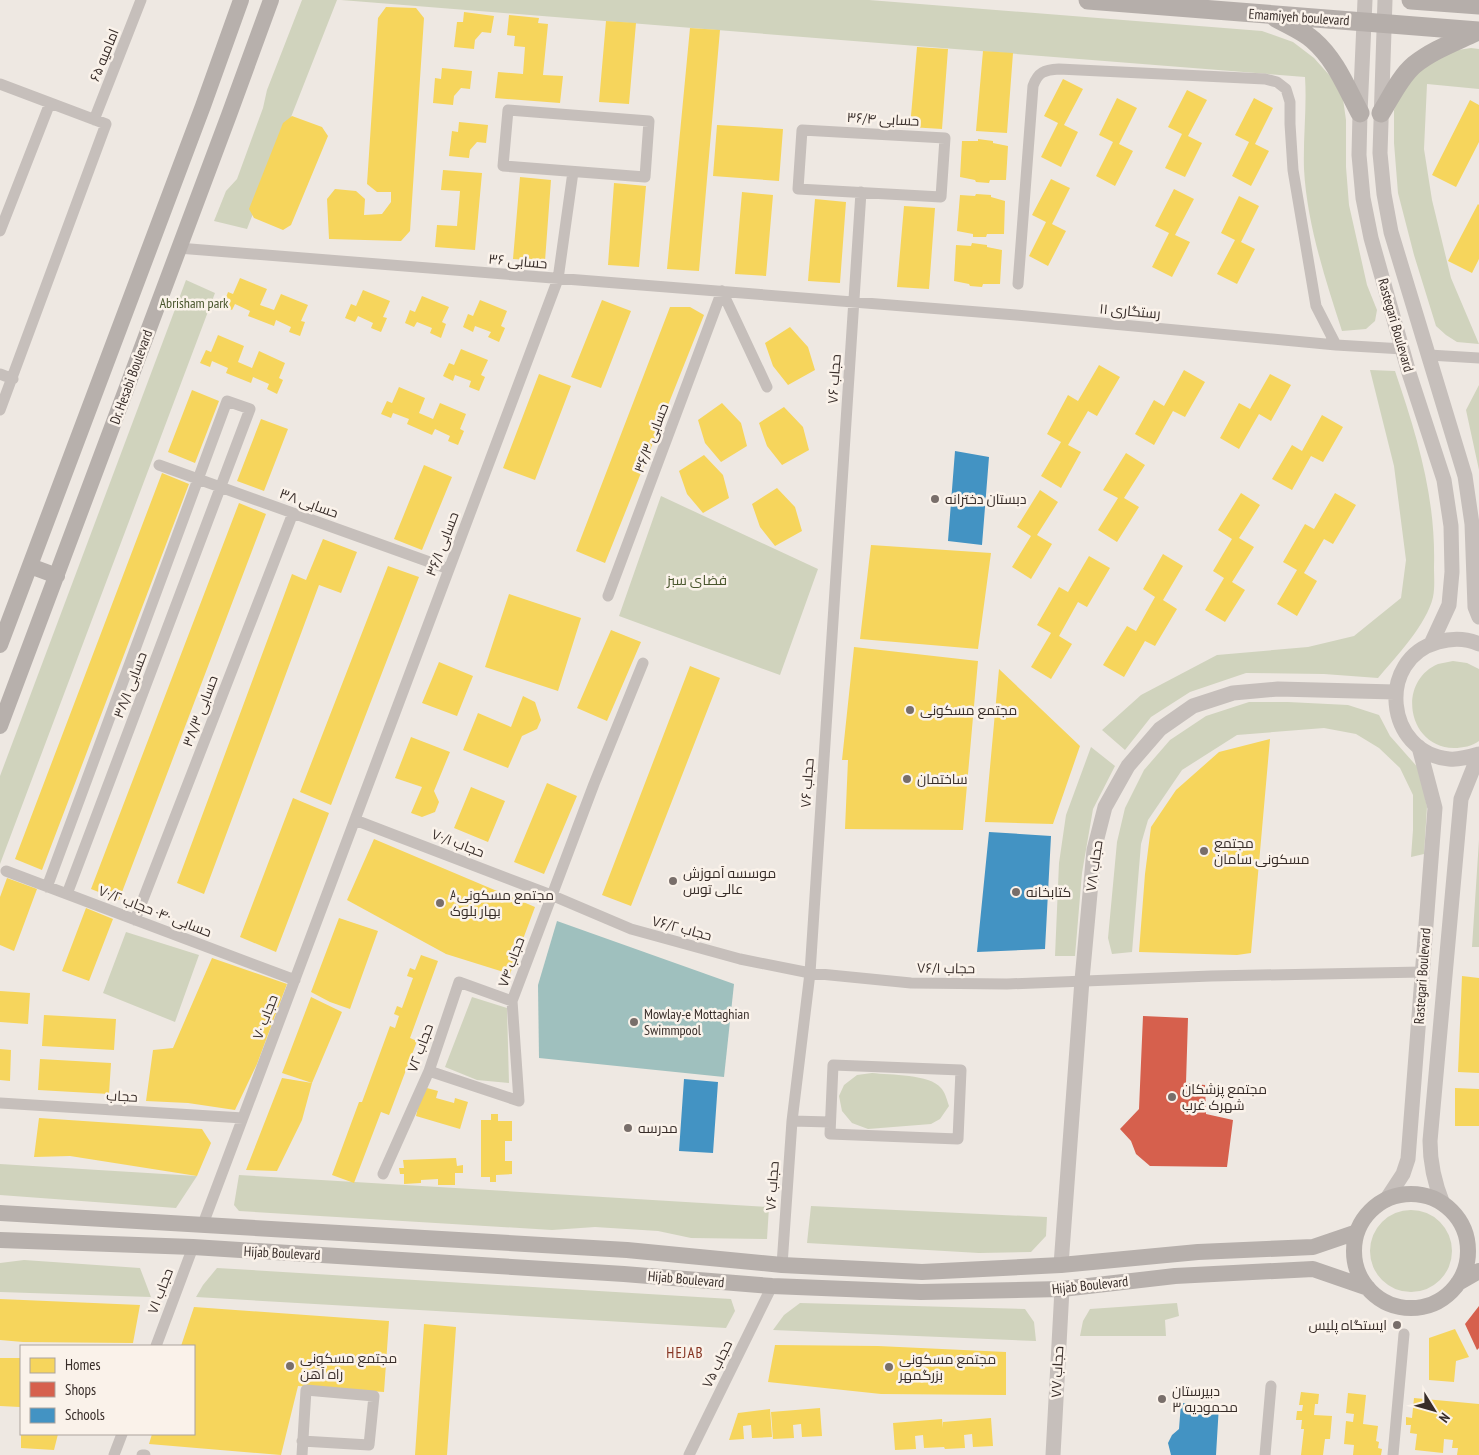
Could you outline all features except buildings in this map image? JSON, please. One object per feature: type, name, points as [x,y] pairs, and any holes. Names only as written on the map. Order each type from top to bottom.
[{"type":"main road","name":"Dr. Hesabi Boulevard","points":[[0,644],[203,106],[241,0]]},
{"type":"main road","name":"Dr. Hesabi Boulevard","points":[[0,726],[271,0]]},
{"type":"main road","name":"Emamiyeh boulevard","points":[[1088,0],[1479,31]]},
{"type":"main road","points":[[1411,0],[1479,5]]},
{"type":"main road","points":[[1273,16],[1312,39],[1327,53],[1337,67],[1360,113]]},
{"type":"main road","points":[[1381,113],[1398,84],[1414,66],[1442,47],[1479,31]]},
{"type":"main road","points":[[30,566],[57,576]]},
{"type":"main road","points":[[1415,1194],[1430,1197],[1443,1204],[1454,1214],[1462,1226],[1467,1240],[1468,1255],[1465,1269],[1458,1283],[1448,1294],[1436,1302],[1422,1307],[1407,1308],[1392,1305],[1379,1298],[1368,1288],[1360,1276],[1355,1262],[1354,1247],[1364,1219],[1374,1208],[1386,1200],[1400,1195],[1415,1194]]},
{"type":"main road","name":"Hijab Boulevard","points":[[0,1213],[627,1250],[782,1265],[922,1272],[1061,1265],[1198,1252],[1313,1247],[1358,1232]]},
{"type":"main road","points":[[1462,1226],[1479,1230]]},
{"type":"main road","name":"Hijab Boulevard","points":[[0,1240],[193,1247],[624,1274],[772,1286],[921,1292],[1062,1289],[1175,1276],[1313,1269],[1368,1288]]},
{"type":"main road","points":[[624,1274],[627,1250]]},
{"type":"main road","points":[[1458,1283],[1479,1271]]},
{"type":"street","name":"امامیه ۶۵","points":[[94,120],[141,0]]},
{"type":"street","name":"Rastegari Boulevard","points":[[1365,0],[1359,155],[1363,198],[1371,238],[1444,480],[1451,526],[1452,572],[1449,605],[1431,644]]},
{"type":"street","name":"Rastegari Boulevard","points":[[1384,0],[1380,153],[1386,204],[1391,232],[1464,476],[1472,524],[1476,607],[1479,617]]},
{"type":"street","points":[[1018,284],[1033,86],[1036,77],[1043,70],[1059,68],[1265,79],[1277,82],[1286,89],[1290,102],[1293,170],[1316,306],[1336,346]]},
{"type":"street","points":[[0,84],[106,124],[0,410]]},
{"type":"street","points":[[0,231],[50,103]]},
{"type":"street","points":[[508,110],[649,121],[645,177],[573,172],[503,166],[508,110]]},
{"type":"street","name":"حسابی ۳۶/۴","points":[[802,130],[945,138],[941,197],[860,192],[798,189],[802,130]]},
{"type":"street","name":"حسابی ۳۶/۱","points":[[355,820],[558,279],[573,172]]},
{"type":"street","points":[[855,302],[860,192]]},
{"type":"street","name":"حسابی ۳۶","points":[[178,248],[855,302]]},
{"type":"street","points":[[722,292],[767,387]]},
{"type":"street","name":"حسابی ۳۶/۳","points":[[608,596],[722,292]]},
{"type":"street","name":"رستگاری ۱۱","points":[[855,302],[1336,346],[1403,349]]},
{"type":"street","name":"حجاب ۷۶","points":[[782,1265],[792,1121],[810,973],[855,302]]},
{"type":"street","points":[[1429,355],[1479,358]]},
{"type":"street","points":[[0,374],[12,379]]},
{"type":"street","name":"حسابی ۳۸/۱","points":[[47,887],[228,401],[250,409],[67,894]]},
{"type":"street","name":"حسابی ۳۸","points":[[159,464],[449,569]]},
{"type":"street","name":"حسابی ۳۸/۳","points":[[134,920],[293,513]]},
{"type":"street","points":[[1479,644],[1462,639],[1446,639],[1431,644],[1418,652],[1407,663],[1399,677],[1395,692],[1396,708],[1400,723],[1408,737],[1419,748],[1433,755],[1448,759],[1464,758],[1479,754]]},
{"type":"street","name":"حجاب ۷۴","points":[[429,1071],[519,1101],[512,1001],[594,784],[643,664]]},
{"type":"street","name":"حجاب ۷۸","points":[[1061,1265],[1082,980],[1094,850],[1105,807],[1128,766],[1160,728],[1193,706],[1233,693],[1278,689],[1395,692]]},
{"type":"street","name":"Rastegari Boulevard","points":[[1386,1200],[1403,1174],[1408,1159],[1434,808],[1419,748]]},
{"type":"street","name":"Rastegari Boulevard","points":[[1443,1204],[1435,1184],[1430,1162],[1430,1141],[1461,799],[1479,754]]},
{"type":"street","name":"حجاب ۷۰/۱","points":[[355,820],[551,895]]},
{"type":"street","name":"حجاب ۷۰","points":[[203,1224],[355,820]]},
{"type":"street","name":"حسابی ۴۰- حجاب ۷۰/۲","points":[[6,871],[295,980]]},
{"type":"street","name":"حجاب ۷۶/۲","points":[[551,895],[631,929],[740,959],[810,973]]},
{"type":"street","name":"حجاب ۷۶/۱","points":[[810,973],[911,983],[1007,984],[1082,980],[1422,972]]},
{"type":"street","name":"حجاب ۷۲","points":[[383,1174],[429,1071],[459,982],[512,1001]]},
{"type":"street","points":[[833,1065],[961,1070],[958,1139],[830,1134],[830,1122],[833,1065]]},
{"type":"street","name":"حجاب","points":[[0,1103],[243,1118]]},
{"type":"street","points":[[792,1121],[830,1122]]},
{"type":"street","name":"حجاب ۷۱","points":[[156,1345],[193,1247]]},
{"type":"street","name":"حجاب ۷۵","points":[[689,1455],[772,1286]]},
{"type":"street","name":"حجاب ۷۷","points":[[1053,1455],[1062,1289]]},
{"type":"street","points":[[1393,1455],[1404,1334]]},
{"type":"street","points":[[1265,1455],[1271,1386]]},
{"type":"street","points":[[302,1441],[369,1444],[374,1396],[306,1390],[302,1441],[302,1455]]},
{"type":"street","points":[[114,1455],[122,1435]]},
{"type":"green space","points":[[302,0],[337,0],[247,229],[214,221],[226,191],[237,179],[263,108],[267,90]]},
{"type":"green space","points":[[341,0],[869,0],[1262,31],[1293,42],[1314,58],[1331,77],[1343,99],[1346,120],[1346,167],[1349,205],[1367,285],[1377,310],[1375,321],[1366,329],[1342,331],[1323,271],[1309,210],[1304,169],[1305,77]]},
{"type":"green space","points":[[1471,48],[1479,49],[1479,89],[1427,84],[1424,149],[1432,200],[1451,278],[1479,344],[1457,342],[1436,326],[1414,255],[1398,193],[1394,143],[1394,110],[1406,82],[1445,52]]},
{"type":"green space","name":"Abrisham park","points":[[186,280],[215,293],[0,864],[0,776]]},
{"type":"green space","points":[[1370,370],[1395,371],[1424,467],[1432,516],[1434,590],[1430,607],[1418,629],[1378,678],[1324,674],[1246,673],[1190,692],[1151,717],[1125,750],[1102,730],[1141,695],[1217,655],[1308,647],[1354,636],[1401,598],[1406,560],[1394,466]]},
{"type":"green space","points":[[1479,385],[1479,470],[1466,410]]},
{"type":"green space","name":"فضای سبز","points":[[661,496],[818,569],[780,675],[619,616]]},
{"type":"green space","points":[[1453,661],[1467,663],[1479,669],[1479,741],[1457,748],[1438,745],[1426,737],[1418,726],[1413,713],[1412,698],[1416,685],[1425,673],[1438,664]]},
{"type":"green space","points":[[1249,702],[1348,705],[1379,715],[1390,736],[1420,770],[1427,807],[1424,854],[1411,857],[1413,795],[1400,768],[1379,748],[1356,734],[1324,728],[1237,735],[1182,770],[1148,820],[1141,844],[1132,952],[1112,954],[1108,938],[1117,842],[1125,808],[1144,770],[1170,740],[1206,716]]},
{"type":"green space","points":[[1091,747],[1115,766],[1093,809],[1082,873],[1075,956],[1055,956],[1059,863],[1066,815]]},
{"type":"green space","points":[[1479,840],[1479,947],[1472,947]]},
{"type":"green space","points":[[126,932],[199,955],[175,1022],[103,993]]},
{"type":"green space","points":[[472,997],[507,1008],[509,1083],[477,1080],[445,1067]]},
{"type":"green space","points":[[872,1073],[909,1076],[936,1083],[946,1096],[949,1106],[940,1119],[931,1124],[868,1129],[852,1123],[842,1111],[839,1096],[844,1085],[857,1075]]},
{"type":"green space","points":[[0,1164],[197,1176],[176,1208],[0,1195]]},
{"type":"green space","points":[[239,1175],[769,1207],[767,1239],[691,1238],[658,1231],[595,1227],[552,1230],[239,1211],[234,1205]]},
{"type":"green space","points":[[811,1206],[1047,1217],[1046,1236],[1031,1252],[979,1253],[807,1243]]},
{"type":"green space","points":[[1411,1210],[1427,1213],[1440,1222],[1449,1235],[1452,1251],[1449,1267],[1440,1280],[1427,1289],[1411,1292],[1395,1289],[1382,1280],[1373,1267],[1370,1251],[1373,1235],[1382,1222],[1395,1213]]},
{"type":"green space","points":[[24,1260],[140,1268],[151,1297],[0,1292],[0,1263]]},
{"type":"green space","points":[[217,1268],[731,1299],[735,1311],[726,1328],[196,1297]]},
{"type":"green space","points":[[800,1303],[1025,1309],[1034,1322],[1036,1341],[773,1330],[784,1315]]},
{"type":"green space","points":[[1177,1303],[1179,1316],[1165,1320],[1166,1336],[1080,1336],[1083,1321],[1090,1309]]},
{"type":"water","name":"Mowlay-e Mottaghian Swimmpool","points":[[557,921],[734,984],[724,1077],[539,1058],[538,985]]},
{"type":"place","name":"دبستان دخترانه","points":[[935,499]]},
{"type":"place","name":"مجتمع مسکونی","points":[[910,710]]},
{"type":"place","name":"ساختمان","points":[[907,779]]},
{"type":"place","name":"مجتمع مسکونی سامان","points":[[1204,851]]},
{"type":"place","name":"موسسه آموزش عالی توس","points":[[673,881]]},
{"type":"place","name":"کتابخانه","points":[[1016,892]]},
{"type":"place","name":"Aمجتمع مسکونی بهار بلوک","points":[[440,903]]},
{"type":"place","name":"Mowlay-e Mottaghian Swimmpool","points":[[634,1022]]},
{"type":"place","name":"مجتمع پزشکان شهرک غرب","points":[[1172,1097]]},
{"type":"place","name":"مدرسه","points":[[628,1128]]},
{"type":"place","name":"ایستگاه پلیس","points":[[1397,1325]]},
{"type":"place","name":"مجتمع مسکونی راه آهن","points":[[290,1366]]},
{"type":"place","name":"مجتمع مسکونی بزرگمهر","points":[[889,1367]]},
{"type":"place","name":"دبیرستان محمودیه ۳","points":[[1162,1399]]},
{"type":"district","name":"HEJAB","points":[[685,1353]]}]
